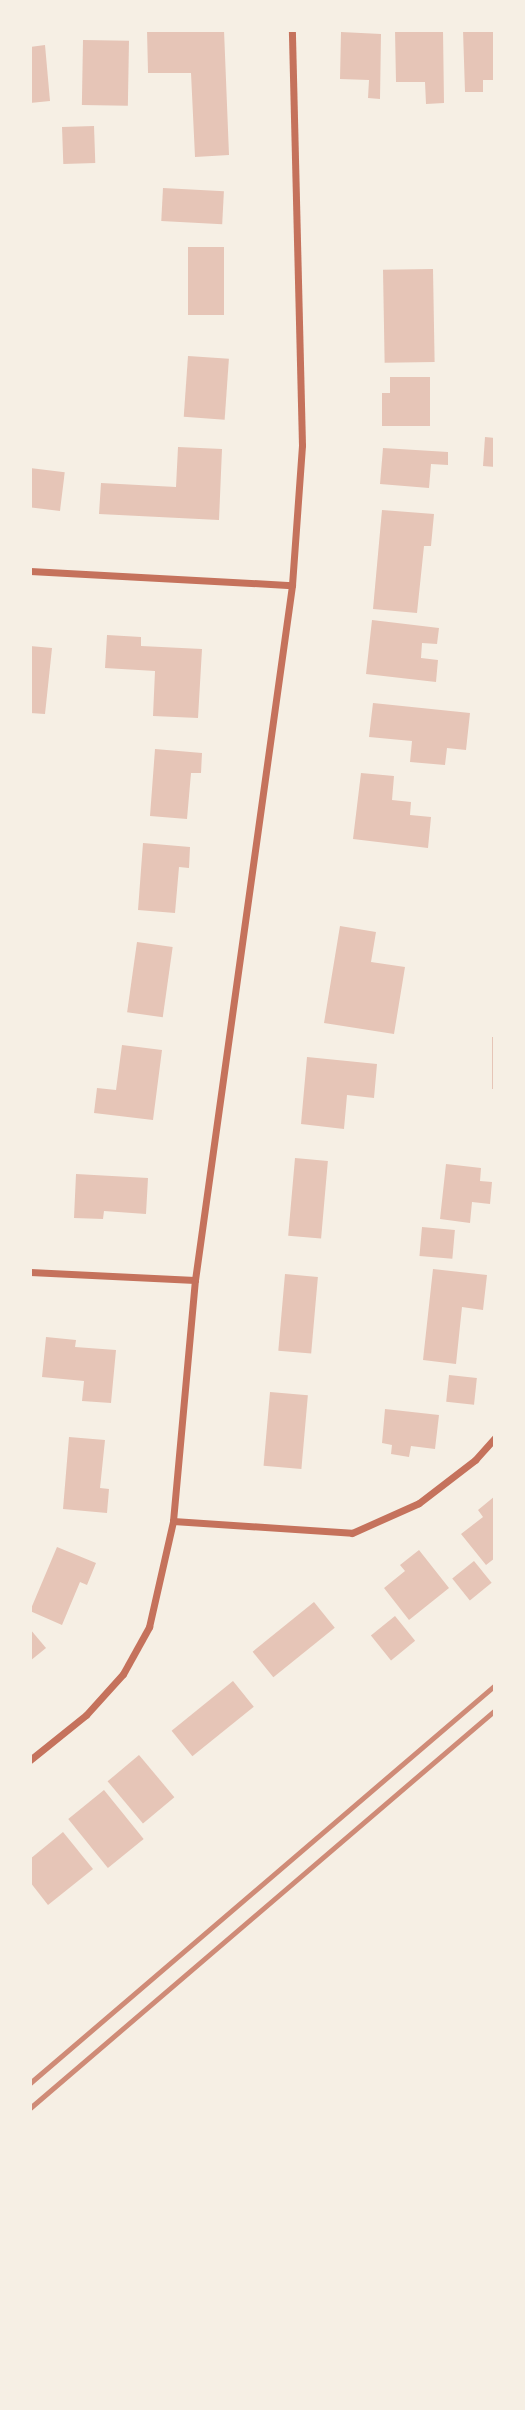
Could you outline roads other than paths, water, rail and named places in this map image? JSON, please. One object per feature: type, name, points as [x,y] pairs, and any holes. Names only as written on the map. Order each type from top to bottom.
[{"type":"street","points":[[30,1760],[86,1715],[123,1674],[149,1627],[173,1521],[195,1280],[292,585],[302,445],[292,30]]},
{"type":"street","points":[[30,571],[292,585]]},
{"type":"street","points":[[30,1272],[195,1280]]},
{"type":"street","points":[[173,1521],[352,1533],[419,1503],[475,1460],[495,1438]]},
{"type":"railway","points":[[30,2083],[495,1685]]},
{"type":"railway","points":[[30,2108],[495,1710]]}]
